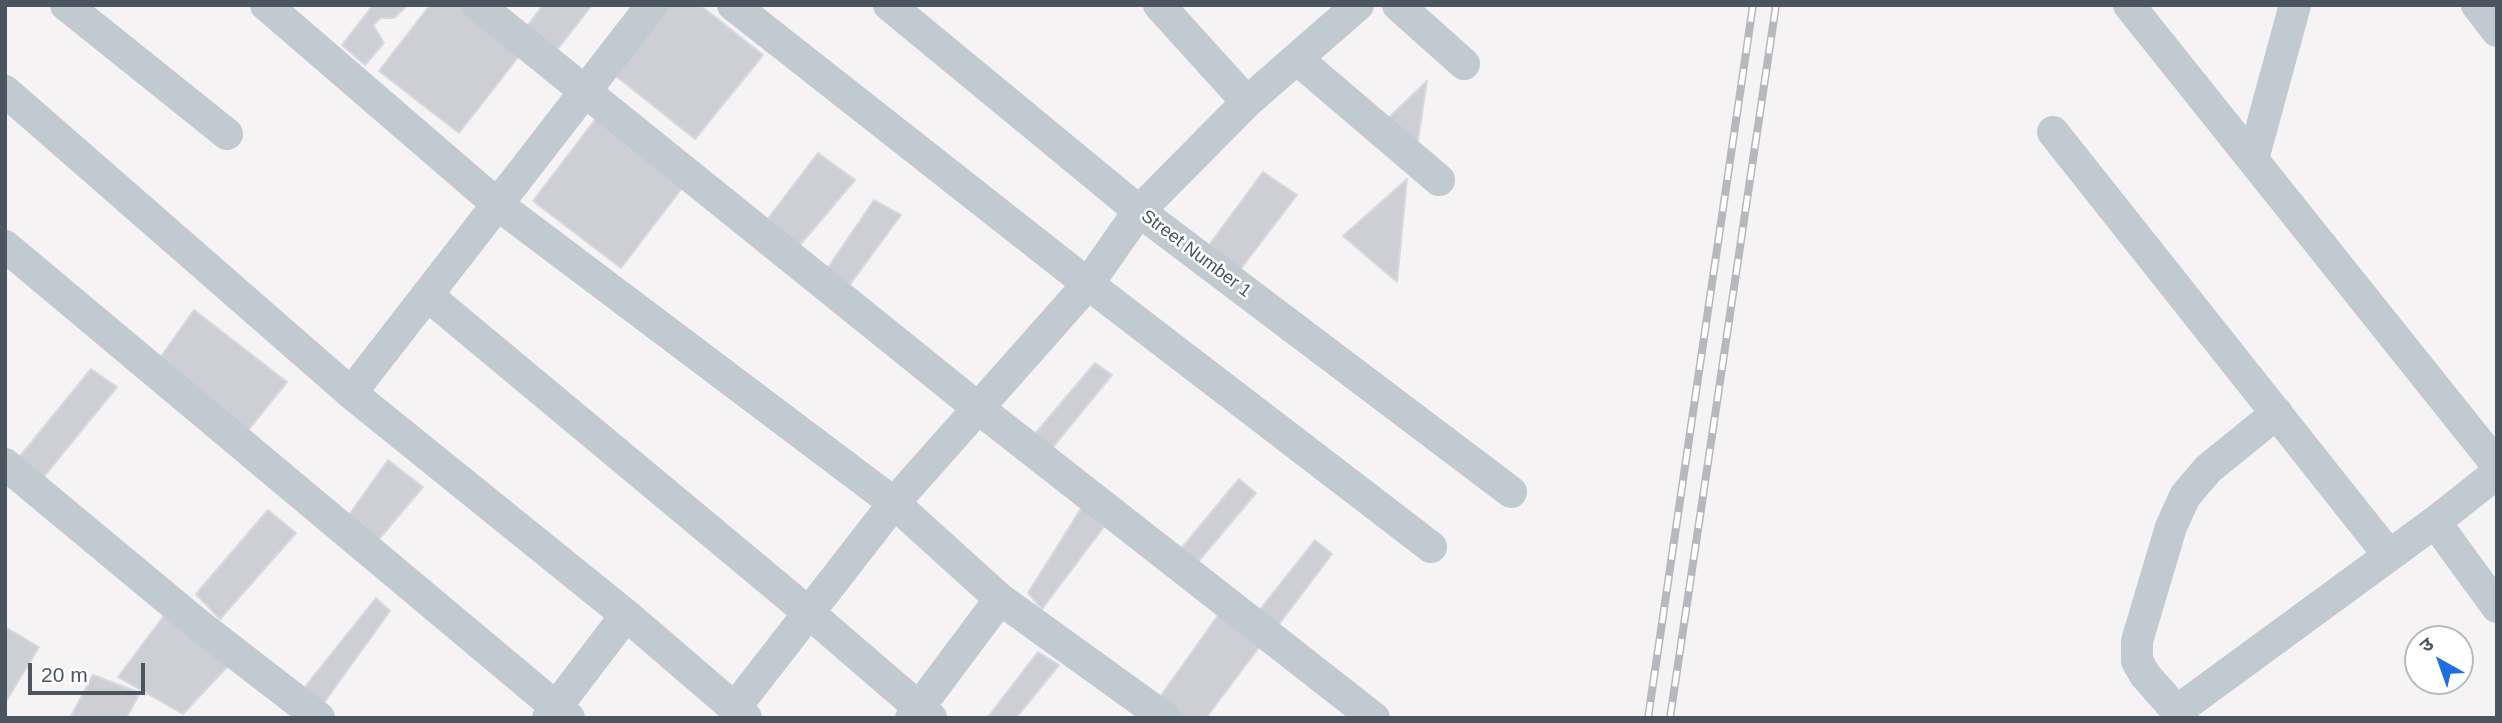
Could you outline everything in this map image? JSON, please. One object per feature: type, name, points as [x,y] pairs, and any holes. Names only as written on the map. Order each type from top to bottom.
[{"type":"street","points":[[66,5],[227,134]]},
{"type":"street","points":[[266,5],[497,204],[894,503],[1000,599],[1165,718]]},
{"type":"street","points":[[478,5],[978,408],[1374,718]]},
{"type":"street","points":[[351,393],[652,5]]},
{"type":"street","points":[[733,5],[1088,284],[1431,547]]},
{"type":"street","name":"Street Number 1","points":[[889,5],[1139,211],[1511,492]]},
{"type":"street","points":[[1159,5],[1247,102]]},
{"type":"street","points":[[5,91],[351,393],[626,615],[740,713],[809,613],[894,503],[1088,284],[1139,211],[1247,102],[1358,5]]},
{"type":"street","points":[[1398,5],[1464,64]]},
{"type":"street","points":[[2129,5],[2497,465]]},
{"type":"street","points":[[2253,159],[2295,5]]},
{"type":"street","points":[[2477,5],[2497,31]]},
{"type":"street","points":[[1297,59],[1439,180]]},
{"type":"street","points":[[2053,132],[2388,554]]},
{"type":"street","points":[[5,246],[558,714],[626,615]]},
{"type":"street","points":[[427,295],[809,613],[920,715],[1000,599]]},
{"type":"street","points":[[2277,413],[2208,469],[2185,496],[2171,527],[2137,641],[2137,661],[2144,675],[2180,715],[2497,473]]},
{"type":"street","points":[[5,464],[200,626],[319,718]]},
{"type":"street","points":[[2435,522],[2497,607]]},
{"type":"building","points":[[373,5],[408,5],[394,18],[381,18],[373,25],[384,43],[365,65],[342,45]]},
{"type":"building","points":[[430,5],[471,5],[526,47],[459,133],[379,71]]},
{"type":"building","points":[[543,5],[592,5],[553,55],[522,33]]},
{"type":"building","points":[[658,5],[700,5],[763,55],[695,139],[607,69]]},
{"type":"building","points":[[1427,81],[1416,153],[1383,123]]},
{"type":"building","points":[[604,108],[692,175],[621,268],[533,201]]},
{"type":"building","points":[[818,153],[855,180],[788,259],[757,233]]},
{"type":"building","points":[[1263,172],[1297,195],[1236,275],[1204,252]]},
{"type":"building","points":[[1407,179],[1397,282],[1343,236]]},
{"type":"building","points":[[874,200],[901,215],[840,298],[819,281]]},
{"type":"building","points":[[194,310],[287,382],[241,439],[150,372]]},
{"type":"building","points":[[1095,363],[1112,375],[1044,458],[1028,442]]},
{"type":"building","points":[[91,369],[117,387],[41,480],[17,460]]},
{"type":"building","points":[[388,460],[423,487],[374,545],[341,526]]},
{"type":"building","points":[[1239,479],[1256,493],[1187,575],[1170,562]]},
{"type":"building","points":[[1082,507],[1106,524],[1042,609],[1028,593]]},
{"type":"building","points":[[268,510],[296,533],[220,619],[196,594]]},
{"type":"building","points":[[1315,540],[1332,554],[1267,640],[1247,626]]},
{"type":"building","points":[[376,598],[390,611],[323,704],[304,688]]},
{"type":"building","points":[[166,613],[228,666],[183,714],[118,677]]},
{"type":"building","points":[[1219,614],[1260,646],[1206,718],[1173,718],[1155,704]]},
{"type":"building","points":[[5,627],[39,647],[5,703]]},
{"type":"building","points":[[1038,652],[1059,665],[1016,718],[987,718]]},
{"type":"building","points":[[93,675],[140,693],[126,718],[70,718]]},
{"type":"railway","points":[[1648,718],[1753,5]]},
{"type":"railway","points":[[1670,718],[1776,5]]}]
